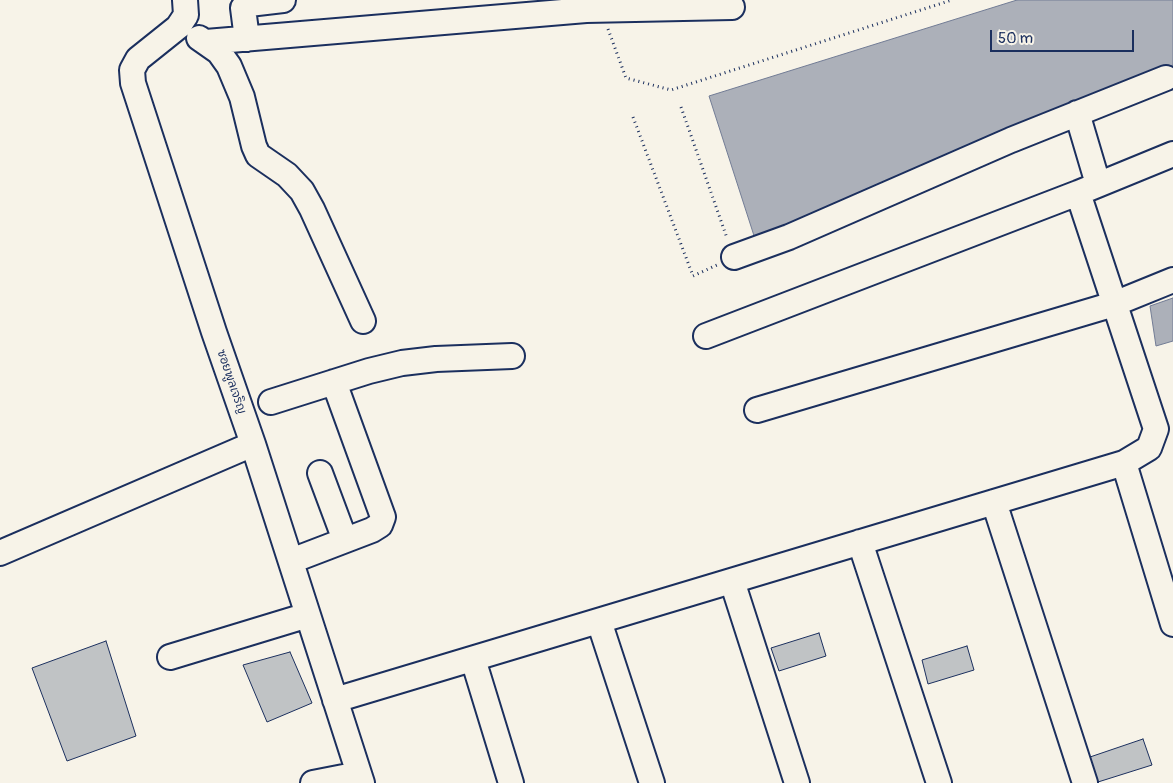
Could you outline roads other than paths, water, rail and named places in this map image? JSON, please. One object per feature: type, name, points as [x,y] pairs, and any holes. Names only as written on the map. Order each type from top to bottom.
[{"type":"street","points":[[185,0],[186,15],[178,27],[206,42],[219,52],[229,66],[242,97],[254,146],[258,154],[287,175],[302,191],[312,208],[363,321]]},
{"type":"street","points":[[247,39],[243,8],[249,4],[283,0]]},
{"type":"street","points":[[206,42],[672,4],[732,7]]},
{"type":"street","name":"ซอยพูลเจริญ","points":[[178,27],[138,58],[132,70],[133,83],[214,332],[253,444],[361,779]]},
{"type":"street","points":[[734,257],[789,237],[1011,140],[1166,78]]},
{"type":"street","points":[[335,700],[1124,462],[1149,448],[1165,432],[1114,304],[1088,188],[1077,113]]},
{"type":"street","points":[[706,336],[1173,154]]},
{"type":"street","points":[[757,410],[1114,304],[1173,280]]},
{"type":"street","points":[[270,402],[369,371],[402,363],[436,359],[512,356]]},
{"type":"street","points":[[291,561],[372,530],[380,525],[384,517],[334,382]]},
{"type":"street","points":[[0,553],[253,444]]},
{"type":"street","points":[[1124,462],[1173,624]]},
{"type":"street","points":[[320,473],[345,540]]},
{"type":"street","points":[[994,502],[1085,783]]},
{"type":"street","points":[[860,542],[939,783]]},
{"type":"street","points":[[732,581],[797,783]]},
{"type":"street","points":[[170,657],[308,615]]},
{"type":"street","points":[[599,621],[652,783]]},
{"type":"street","points":[[472,659],[511,783]]},
{"type":"street","points":[[314,783],[361,779]]}]
